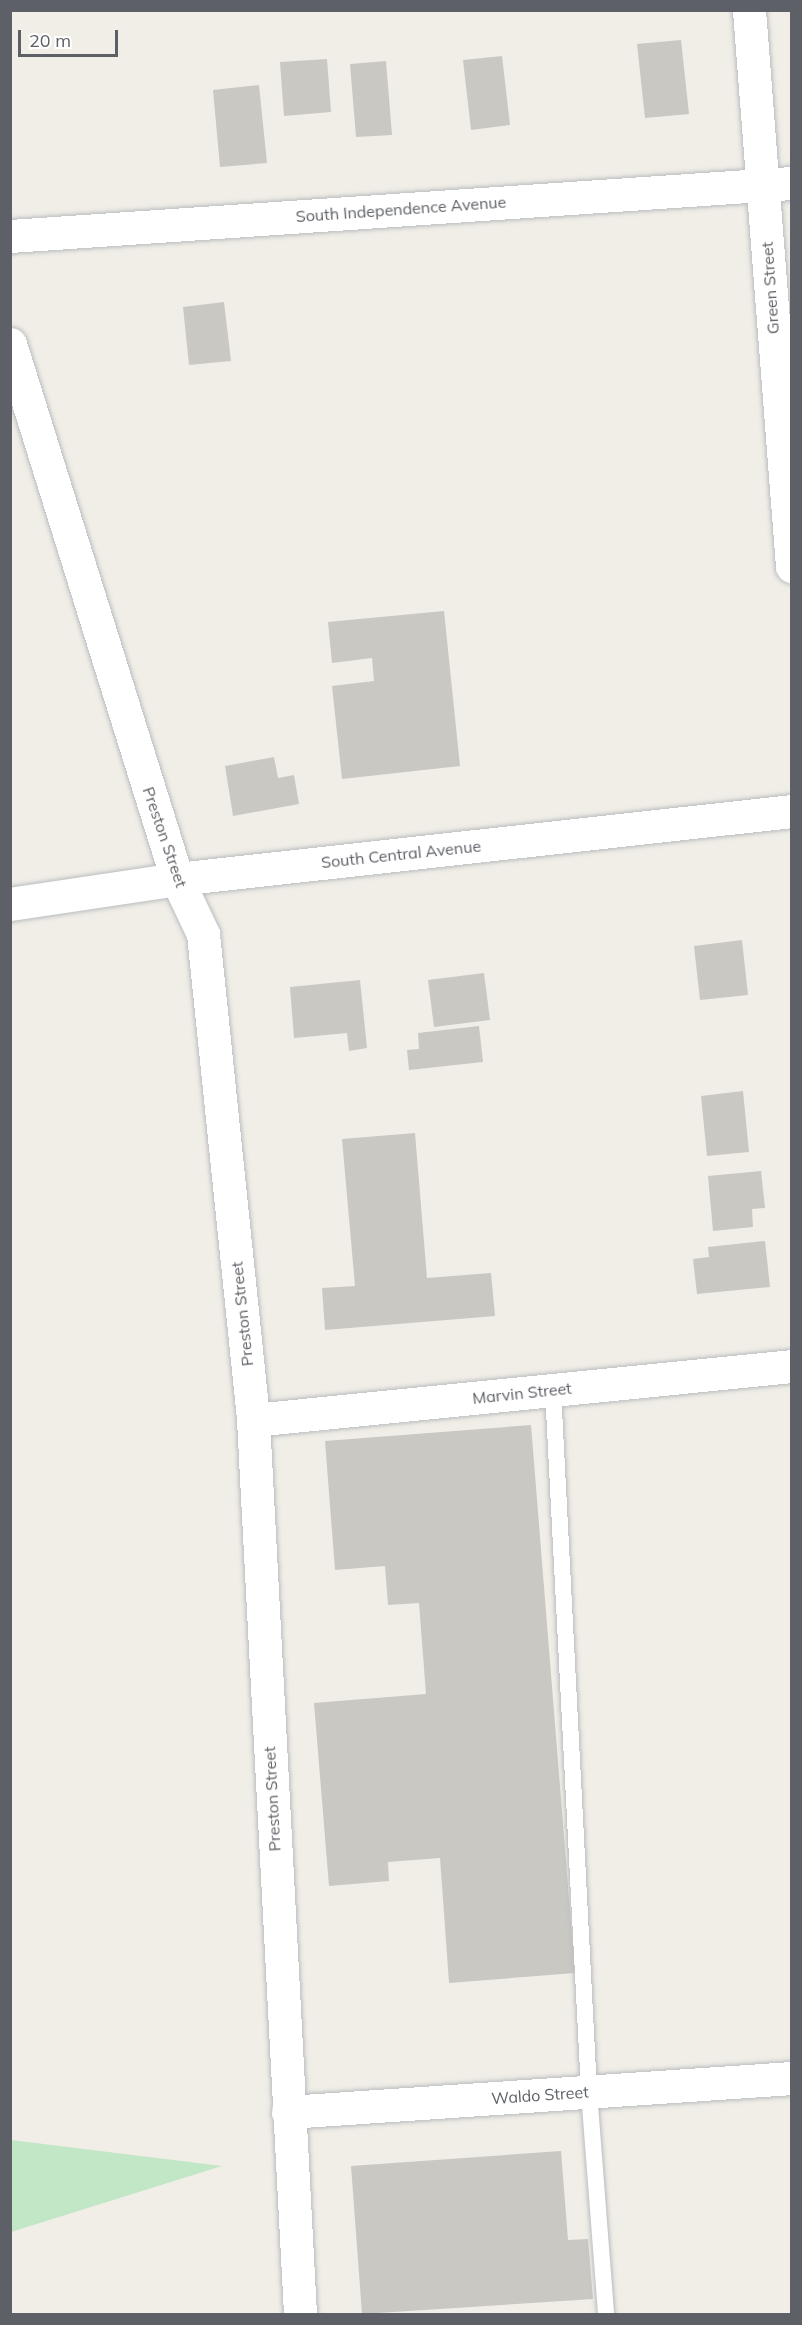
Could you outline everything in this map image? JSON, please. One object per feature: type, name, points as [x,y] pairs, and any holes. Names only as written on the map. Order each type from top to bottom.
[{"type":"street","name":"Green Street","points":[[749,10],[777,184],[792,566]]},
{"type":"street","name":"South Independence Avenue","points":[[10,236],[777,184]]},
{"type":"street","name":"Preston Street","points":[[10,344],[177,879],[203,934],[253,1420],[300,2314]]},
{"type":"street","name":"South Central Avenue","points":[[10,904],[177,879],[792,811]]},
{"type":"street","name":"Marvin Street","points":[[253,1420],[792,1366]]},
{"type":"street","name":"Waldo Street","points":[[288,2112],[792,2078]]},
{"type":"lane","points":[[553,1390],[589,2092],[606,2314]]},
{"type":"green space","points":[[11,2140],[222,2166],[11,2232]]},
{"type":"building","points":[[681,40],[689,114],[645,118],[637,44]]},
{"type":"building","points":[[502,56],[510,125],[471,130],[463,60]]},
{"type":"building","points":[[327,59],[331,112],[284,116],[280,62]]},
{"type":"building","points":[[386,61],[392,135],[356,137],[350,64]]},
{"type":"building","points":[[259,85],[267,163],[220,167],[213,90]]},
{"type":"building","points":[[224,302],[231,361],[189,365],[183,307]]},
{"type":"building","points":[[444,611],[460,766],[342,779],[332,686],[374,681],[372,658],[332,663],[328,622]]},
{"type":"building","points":[[274,757],[278,778],[294,775],[299,804],[233,816],[225,766]]},
{"type":"building","points":[[742,940],[748,995],[700,1000],[694,946]]},
{"type":"building","points":[[484,973],[490,1020],[434,1027],[428,980]]},
{"type":"building","points":[[360,980],[367,1048],[349,1051],[347,1033],[294,1038],[290,987]]},
{"type":"building","points":[[479,1026],[483,1062],[409,1070],[407,1050],[419,1049],[418,1033]]},
{"type":"building","points":[[743,1091],[749,1152],[707,1156],[701,1096]]},
{"type":"building","points":[[415,1133],[427,1278],[491,1273],[495,1316],[325,1330],[322,1288],[355,1286],[342,1139]]},
{"type":"building","points":[[761,1171],[765,1208],[752,1209],[753,1227],[713,1231],[708,1176]]},
{"type":"building","points":[[765,1241],[770,1287],[697,1294],[693,1259],[709,1257],[708,1247]]},
{"type":"building","points":[[531,1425],[575,1973],[449,1983],[440,1858],[388,1862],[389,1881],[329,1886],[314,1703],[426,1694],[419,1603],[388,1605],[385,1566],[335,1570],[325,1441]]},
{"type":"building","points":[[561,2151],[568,2240],[588,2239],[593,2299],[362,2314],[351,2166]]}]
